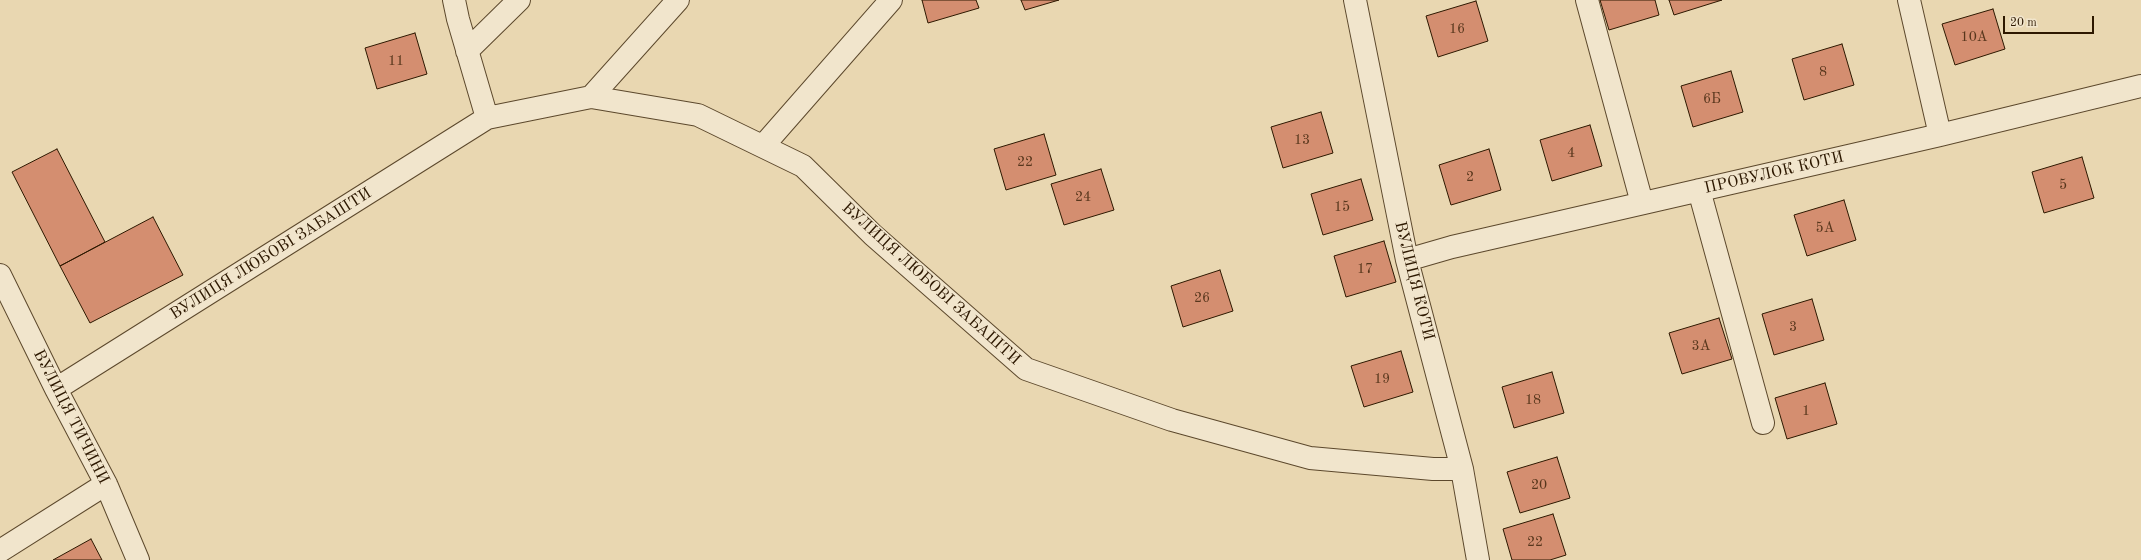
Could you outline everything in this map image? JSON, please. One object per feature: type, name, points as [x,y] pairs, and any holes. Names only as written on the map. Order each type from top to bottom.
[{"type":"street","points":[[454,0],[487,118]]},
{"type":"street","points":[[467,50],[519,0]]},
{"type":"street","points":[[591,97],[678,0]]},
{"type":"street","points":[[762,146],[891,0]]},
{"type":"street","name":"ВУЛИЦЯ КОТИ","points":[[1355,0],[1407,260],[1462,469],[1478,560]]},
{"type":"street","points":[[1587,0],[1642,203]]},
{"type":"street","points":[[1909,0],[1940,135]]},
{"type":"street","name":"ПРОВУЛОК КОТИ","points":[[1407,260],[1452,247],[1940,135],[2141,86]]},
{"type":"street","name":"ВУЛИЦЯ ЛЮБОВІ ЗАБАШТИ","points":[[56,389],[487,118],[591,97],[698,115],[803,166],[873,235],[1026,369],[1172,420],[1310,458],[1433,469],[1462,469]]},
{"type":"street","points":[[1699,190],[1763,423]]},
{"type":"street","name":"ВУЛИЦЯ ТИЧИНИ","points":[[0,275],[56,389],[106,484],[138,560]]},
{"type":"street","points":[[0,551],[106,484]]},
{"type":"building","points":[[922,0],[976,0],[979,8],[928,23]]},
{"type":"building","points":[[1021,0],[1059,0],[1025,10]]},
{"type":"building","points":[[1600,0],[1655,0],[1659,15],[1609,30]]},
{"type":"building","points":[[1669,0],[1722,0],[1674,15]]},
{"type":"building","points":[[1476,1],[1488,41],[1438,57],[1426,16]]},
{"type":"building","points":[[1993,9],[2005,49],[1955,65],[1942,24]]},
{"type":"building","points":[[415,33],[427,74],[377,89],[365,48]]},
{"type":"building","points":[[1842,44],[1854,85],[1804,100],[1792,59]]},
{"type":"building","points":[[1731,71],[1743,112],[1693,127],[1681,86]]},
{"type":"building","points":[[1321,112],[1333,153],[1283,168],[1271,127]]},
{"type":"building","points":[[1590,125],[1602,166],[1552,181],[1540,140]]},
{"type":"building","points":[[1044,134],[1056,175],[1006,190],[994,149]]},
{"type":"building","points":[[57,149],[105,242],[60,266],[12,172]]},
{"type":"building","points":[[1489,149],[1501,190],[1451,205],[1439,165]]},
{"type":"building","points":[[2082,157],[2094,198],[2044,213],[2032,172]]},
{"type":"building","points":[[1101,169],[1114,210],[1064,225],[1051,184]]},
{"type":"building","points":[[1361,179],[1373,220],[1323,235],[1311,194]]},
{"type":"building","points":[[1844,200],[1856,240],[1807,256],[1794,215]]},
{"type":"building","points":[[153,217],[183,275],[90,323],[60,266]]},
{"type":"building","points":[[1384,241],[1396,282],[1346,297],[1334,256]]},
{"type":"building","points":[[1220,270],[1233,311],[1183,327],[1171,286]]},
{"type":"building","points":[[1812,299],[1824,340],[1774,355],[1762,314]]},
{"type":"building","points":[[1719,318],[1732,359],[1682,374],[1669,333]]},
{"type":"building","points":[[1401,351],[1413,392],[1364,407],[1351,366]]},
{"type":"building","points":[[1552,372],[1564,413],[1514,428],[1502,387]]},
{"type":"building","points":[[1825,383],[1837,424],[1787,439],[1775,398]]},
{"type":"building","points":[[1557,457],[1570,498],[1520,513],[1507,472]]},
{"type":"building","points":[[1553,514],[1566,555],[1550,560],[1512,560],[1503,529]]},
{"type":"building","points":[[91,539],[102,560],[53,560]]}]
